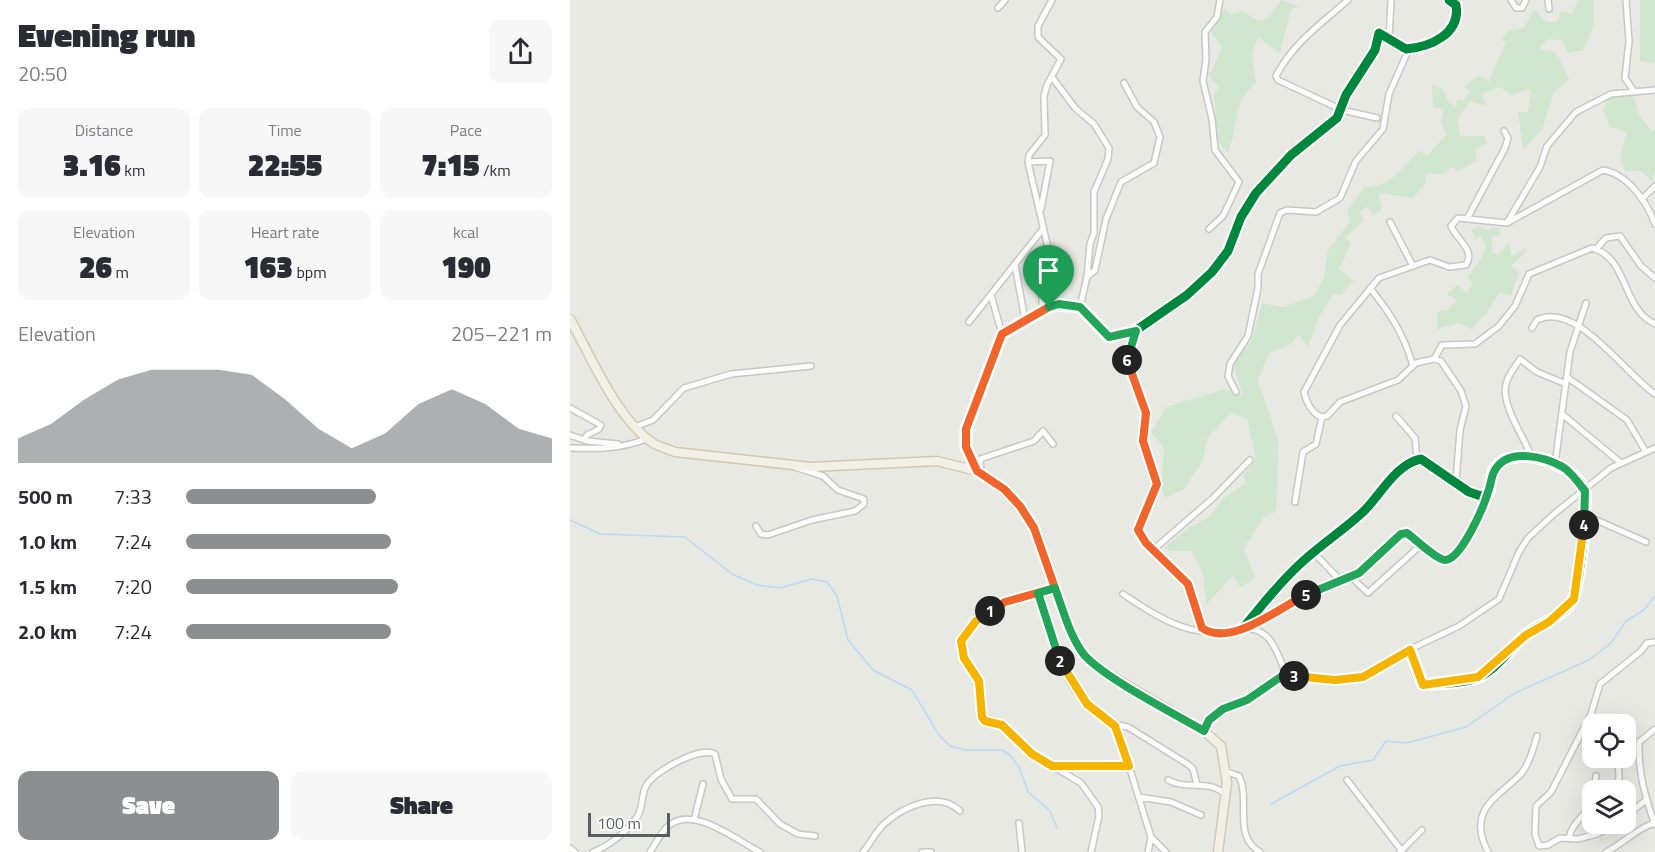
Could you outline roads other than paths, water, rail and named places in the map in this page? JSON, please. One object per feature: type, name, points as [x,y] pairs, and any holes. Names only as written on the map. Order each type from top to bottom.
[{"type":"main road","points":[[570,319],[610,390],[635,427],[654,444],[675,452],[811,467],[937,461],[979,473],[1004,489],[1020,506],[1034,528],[1073,637],[1084,655],[1105,672],[1204,731],[1221,746],[1227,772],[1218,852]]},
{"type":"street","points":[[998,8],[1005,0]]},
{"type":"street","points":[[1042,313],[1042,289],[1051,261],[1028,162],[1029,155],[1045,135],[1044,96],[1060,59],[1038,37],[1038,31],[1052,0]]},
{"type":"street","points":[[1209,229],[1223,216],[1239,182],[1215,150],[1212,119],[1203,81],[1206,58],[1205,32],[1217,17],[1220,0]]},
{"type":"street","points":[[1348,0],[1318,23],[1294,49],[1276,75],[1278,80],[1342,110],[1377,118]]},
{"type":"street","points":[[1389,39],[1390,0]]},
{"type":"street","points":[[1002,334],[1059,304],[1080,307],[1109,337],[1136,331],[1187,295],[1212,272],[1228,251],[1241,217],[1256,193],[1291,155],[1337,118],[1346,95],[1375,50],[1379,33],[1408,49],[1430,44],[1450,30],[1457,13],[1456,5],[1449,0]]},
{"type":"street","points":[[1511,0],[1516,8],[1522,8],[1526,0]]},
{"type":"street","points":[[1548,0],[1549,9]]},
{"type":"street","points":[[1626,0],[1629,41],[1625,78],[1633,90]]},
{"type":"street","points":[[1236,392],[1228,376],[1230,364],[1248,336],[1258,288],[1258,274],[1280,213],[1298,210],[1316,212],[1340,198],[1356,161],[1383,129],[1389,94],[1408,49]]},
{"type":"street","points":[[1052,77],[1075,108],[1094,124],[1109,148],[1094,192],[1096,221],[1080,307]]},
{"type":"street","points":[[1087,277],[1095,270],[1106,219],[1121,182],[1149,167],[1157,150],[1159,131],[1150,116],[1137,107],[1124,83]]},
{"type":"street","points":[[1507,223],[1540,167],[1547,146],[1576,112],[1611,94],[1633,90],[1655,90]]},
{"type":"street","points":[[1468,217],[1505,148],[1508,138],[1504,131]]},
{"type":"street","points":[[1028,162],[1050,161],[1040,213]]},
{"type":"street","points":[[1456,481],[1459,436],[1466,406],[1456,383],[1441,361],[1434,359],[1413,366],[1398,380],[1340,402],[1328,416],[1322,417],[1316,414],[1306,401],[1305,387],[1319,367],[1340,325],[1379,278],[1430,260],[1449,267],[1466,265],[1469,255],[1467,248],[1451,226],[1458,218],[1468,217],[1493,223],[1507,223],[1603,170],[1623,179],[1642,199],[1655,224]]},
{"type":"street","points":[[1642,199],[1655,186]]},
{"type":"street","points":[[1390,222],[1413,266]]},
{"type":"street","points":[[969,322],[1042,230]]},
{"type":"street","points":[[1596,249],[1606,238],[1620,236],[1641,266],[1655,278]]},
{"type":"street","points":[[1434,359],[1442,345],[1474,344],[1499,326],[1515,306],[1529,274],[1538,268],[1564,261],[1592,248],[1609,255],[1640,316],[1655,324]]},
{"type":"street","points":[[1015,265],[1025,320]]},
{"type":"street","points":[[1370,288],[1400,329],[1413,366]]},
{"type":"street","points":[[979,473],[966,447],[966,429],[1002,334],[991,295]]},
{"type":"street","points":[[1555,464],[1567,377],[1578,326],[1586,303]]},
{"type":"street","points":[[1532,328],[1537,320],[1549,315],[1578,326],[1655,394]]},
{"type":"street","points":[[1136,331],[1126,358],[1146,413],[1143,441],[1157,484],[1138,530],[1153,550],[1188,584],[1194,597],[1198,622],[1206,631]]},
{"type":"street","points":[[1531,456],[1506,396],[1509,375],[1520,359],[1537,372],[1566,384]]},
{"type":"street","points":[[635,427],[653,420],[684,388],[731,374],[811,366]]},
{"type":"street","points":[[1567,377],[1627,420],[1637,433],[1646,452]]},
{"type":"street","points":[[570,408],[598,421],[601,425],[600,429],[587,435],[584,440]]},
{"type":"street","points":[[1562,414],[1621,463]]},
{"type":"street","points":[[1396,416],[1415,438],[1417,459]]},
{"type":"street","points":[[1295,502],[1303,452],[1317,444],[1322,417]]},
{"type":"street","points":[[979,473],[980,459],[1034,441],[1043,430],[1053,444]]},
{"type":"street","points":[[570,435],[584,440],[625,445]]},
{"type":"street","points":[[570,448],[602,449],[648,438]]},
{"type":"street","points":[[1204,731],[1209,720],[1223,709],[1247,700],[1272,680],[1287,676],[1335,680],[1363,677],[1459,626],[1499,598],[1519,552],[1528,538],[1621,463],[1655,448]]},
{"type":"street","points":[[1242,629],[1279,612],[1295,600],[1351,577],[1401,534],[1407,533],[1440,559],[1452,558],[1474,526],[1495,470],[1501,463],[1518,456],[1531,456],[1555,464],[1572,475],[1585,491],[1585,515],[1574,599],[1549,622],[1526,635],[1494,666],[1478,677],[1423,685],[1410,650]]},
{"type":"street","points":[[1417,459],[1476,495],[1488,492]]},
{"type":"street","points":[[1242,629],[1276,587],[1313,552],[1364,511],[1401,470],[1417,459]]},
{"type":"street","points":[[1153,550],[1212,499],[1250,460]]},
{"type":"street","points":[[756,526],[761,534],[768,535],[812,520],[855,511],[864,504],[864,499],[858,495],[837,490],[823,476],[791,465]]},
{"type":"street","points":[[1585,515],[1646,542]]},
{"type":"street","points":[[1351,577],[1368,593],[1422,544]]},
{"type":"street","points":[[1313,552],[1341,581]]},
{"type":"street","points":[[1055,588],[1005,602],[976,621],[961,641],[964,658],[979,681],[982,717],[985,721],[1002,725],[1032,754],[1081,783],[1098,807],[1099,816],[1091,852]]},
{"type":"street","points":[[1038,593],[1049,632],[1068,675],[1087,704],[1112,723],[1120,737],[1151,837],[1148,852]]},
{"type":"street","points":[[1122,594],[1160,619],[1184,628],[1220,633],[1253,628],[1269,638],[1287,676]]},
{"type":"street","points":[[1591,835],[1560,838],[1548,845],[1539,846],[1535,834],[1536,806],[1551,792],[1573,751],[1591,714],[1600,684],[1641,651],[1647,643],[1655,642]]},
{"type":"street","points":[[1112,723],[1128,727],[1189,765],[1193,769],[1197,785]]},
{"type":"street","points":[[1606,852],[1619,846],[1639,828],[1655,824],[1653,812],[1646,800],[1640,778],[1639,742],[1655,729]]},
{"type":"street","points":[[1488,852],[1483,842],[1480,817],[1493,799],[1521,773],[1533,752],[1537,736]]},
{"type":"street","points":[[593,852],[612,842],[637,817],[645,788],[650,780],[673,763],[705,752],[715,754],[721,779],[732,799],[756,799],[780,824],[798,834],[815,836]]},
{"type":"street","points":[[1052,766],[1129,766]]},
{"type":"street","points":[[1227,772],[1239,776],[1244,787],[1244,832],[1246,840],[1260,852]]},
{"type":"street","points":[[1595,780],[1596,776]]},
{"type":"street","points":[[1168,780],[1186,787],[1209,785],[1226,795]]},
{"type":"street","points":[[1347,780],[1401,852],[1422,830]]},
{"type":"street","points":[[694,820],[703,784]]},
{"type":"street","points":[[1139,797],[1171,802],[1201,814]]},
{"type":"street","points":[[863,852],[882,826],[926,801],[944,800],[960,811]]},
{"type":"street","points":[[1636,808],[1646,800]]},
{"type":"street","points":[[1569,838],[1573,825],[1582,817]]},
{"type":"street","points":[[650,852],[667,827],[683,820],[705,822],[745,841],[760,852]]},
{"type":"street","points":[[1019,823],[1022,852]]},
{"type":"street","points":[[1151,837],[1166,852]]},
{"type":"street","points":[[570,848],[575,852]]},
{"type":"street","points":[[922,852],[931,852]]},
{"type":"waterway","points":[[570,520],[600,534],[685,537],[732,574],[757,585],[780,588],[812,579],[827,582],[837,596],[848,640],[873,670],[912,690],[939,735],[950,746],[966,750],[1002,750],[1010,755],[1019,767],[1028,792],[1050,811],[1057,828]]},
{"type":"waterway","points":[[1271,804],[1340,766],[1373,760],[1386,741],[1407,743],[1466,727],[1515,693],[1589,660],[1611,643],[1626,621],[1644,610],[1655,596]]}]
